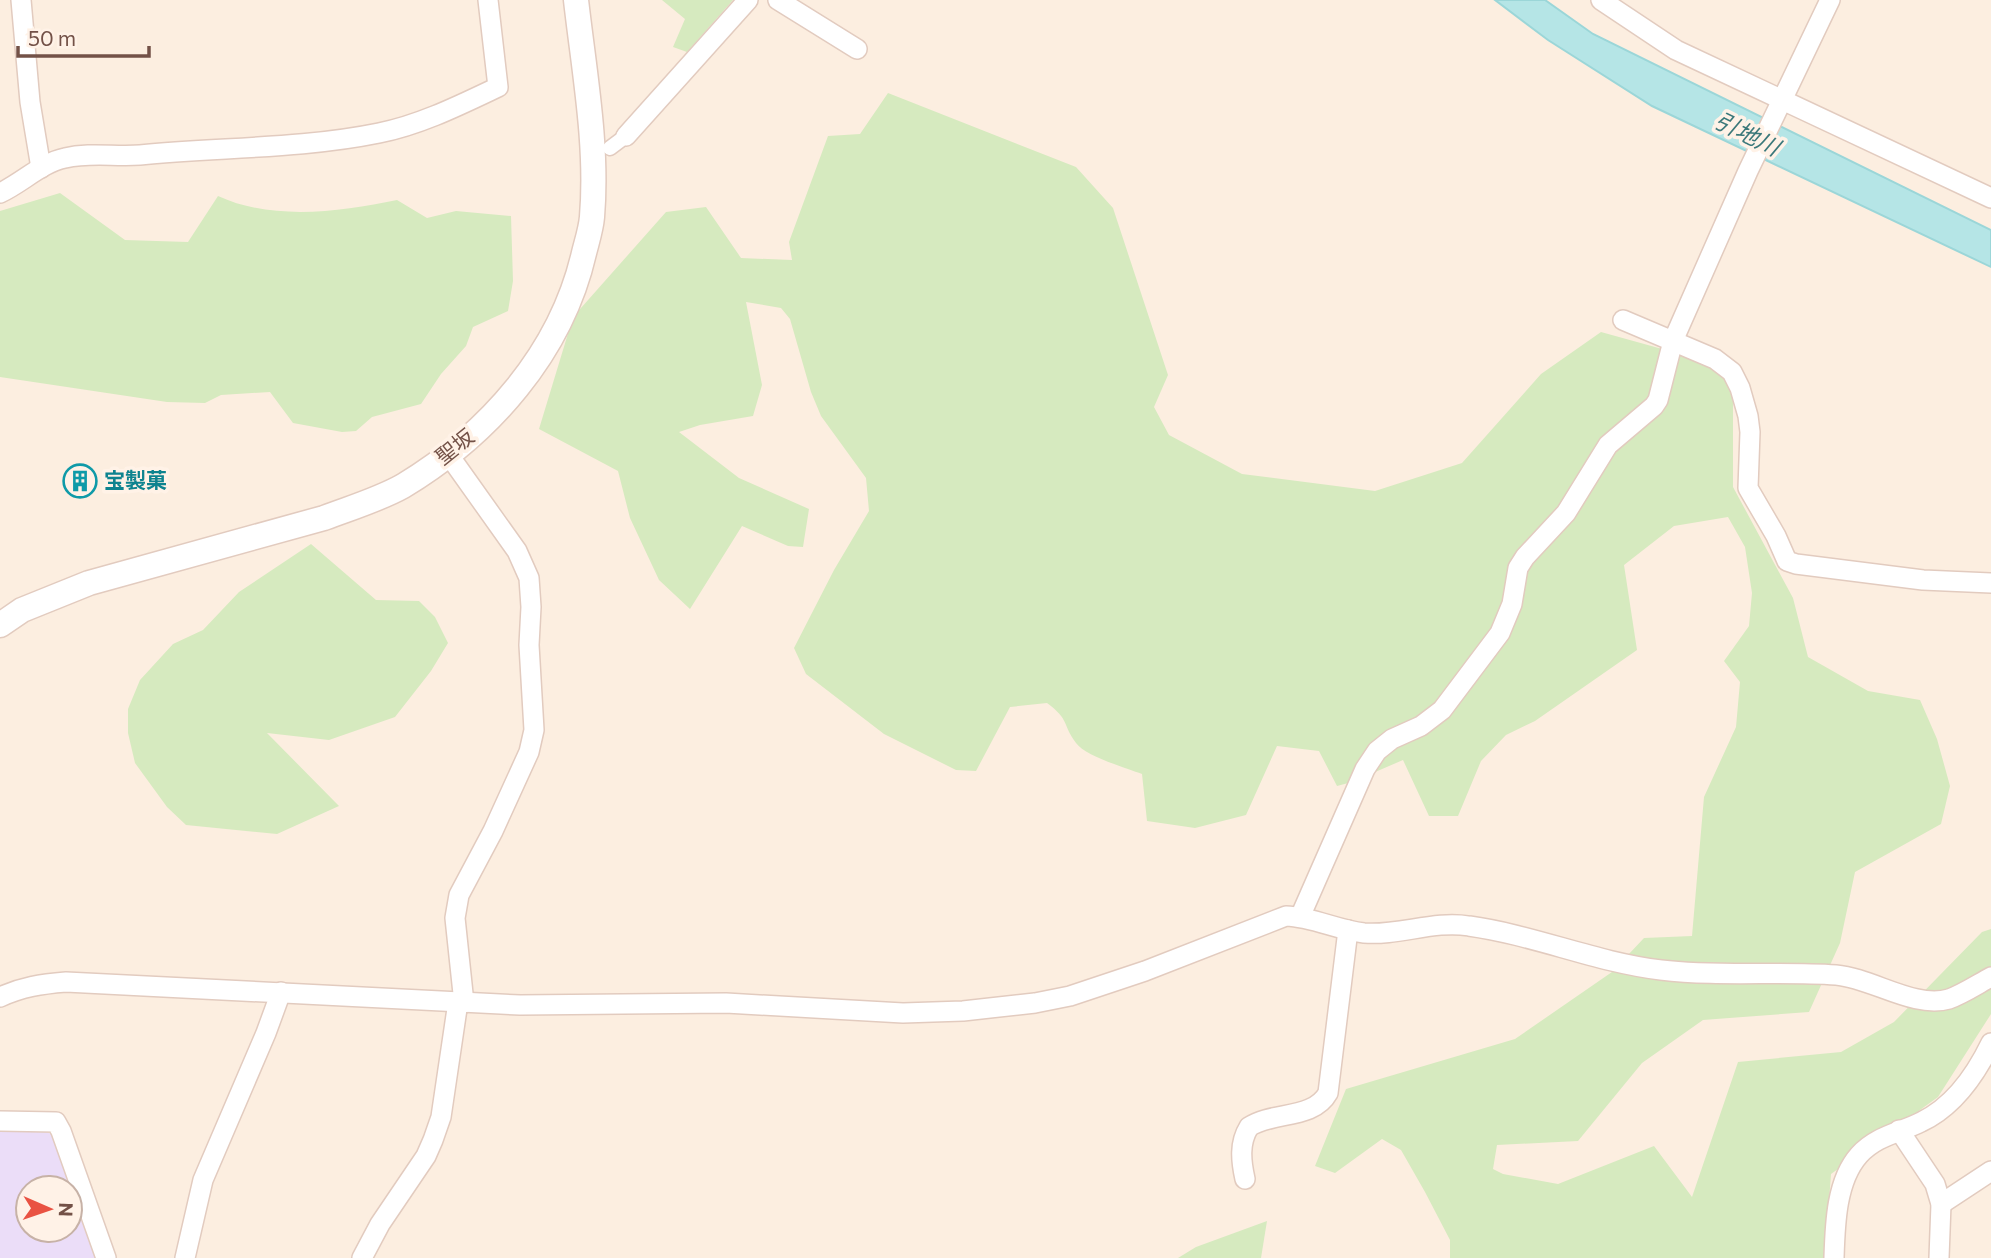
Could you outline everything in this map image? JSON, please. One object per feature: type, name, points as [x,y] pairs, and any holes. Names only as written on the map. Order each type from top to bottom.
[{"type":"street","points":[[21,0],[30,102],[41,168]]},
{"type":"street","points":[[0,193],[41,168],[66,157],[319,142],[381,133],[413,123],[498,87],[488,0]]},
{"type":"street","name":"聖坂","points":[[0,625],[22,610],[89,583],[362,504],[401,486],[448,454],[488,419],[525,378],[565,313],[580,270],[592,221],[594,181],[576,0]]},
{"type":"street","points":[[618,142],[748,0]]},
{"type":"street","points":[[778,0],[857,49]]},
{"type":"street","points":[[1601,0],[1676,50],[1991,198]]},
{"type":"street","points":[[1300,917],[1365,769],[1377,751],[1392,739],[1422,726],[1442,710],[1500,633],[1508,615],[1518,568],[1525,557],[1566,513],[1608,445],[1658,400],[1673,341],[1748,171],[1830,0]]},
{"type":"street","points":[[1623,320],[1716,359],[1732,372],[1740,388],[1750,432],[1748,488],[1787,561],[1889,577],[1991,583]]},
{"type":"street","points":[[362,1258],[380,1224],[426,1156],[441,1117],[461,1002],[455,918],[459,895],[493,831],[529,752],[534,730],[528,645],[531,607],[529,578],[517,551],[448,454]]},
{"type":"street","points":[[0,997],[38,984],[65,982],[541,1005],[726,1003],[903,1013],[964,1011],[1070,996],[1145,971],[1286,916],[1300,917],[1348,930],[1382,933],[1443,925],[1466,925],[1492,929],[1626,965],[1713,973],[1836,975],[1874,983],[1919,1000],[1950,998],[1991,977]]},
{"type":"street","points":[[1245,1179],[1241,1160],[1242,1143],[1249,1127],[1266,1118],[1311,1109],[1324,1100],[1328,1093],[1348,930]]},
{"type":"street","points":[[185,1258],[203,1180],[267,1032],[281,992]]},
{"type":"street","points":[[1834,1258],[1838,1207],[1846,1177],[1859,1155],[1879,1139],[1920,1123],[1940,1111],[1960,1091],[1982,1061],[1991,1043]]},
{"type":"street","points":[[0,1121],[56,1122],[106,1258]]},
{"type":"street","points":[[1899,1130],[1935,1184],[1941,1204],[1939,1258]]},
{"type":"street","points":[[1941,1204],[1991,1171]]},
{"type":"shaded area","points":[[0,1132],[46,1132],[57,1136],[70,1174],[14,1174],[14,1244],[84,1244],[84,1214],[99,1258],[0,1258]]},
{"type":"green space","points":[[662,0],[733,0],[687,52],[673,47],[685,19]]},
{"type":"green space","points":[[888,93],[1076,167],[1113,208],[1168,375],[1154,407],[1169,435],[1242,474],[1375,491],[1462,463],[1541,374],[1601,332],[1691,357],[1730,380],[1733,399],[1733,487],[1793,598],[1808,657],[1868,691],[1920,700],[1937,739],[1950,786],[1941,824],[1855,872],[1840,943],[1809,1012],[1703,1020],[1642,1063],[1578,1141],[1497,1145],[1493,1169],[1503,1174],[1558,1184],[1654,1146],[1692,1197],[1738,1062],[1841,1052],[1894,1022],[1982,932],[1991,929],[1991,1014],[1938,1097],[1831,1174],[1825,1258],[1450,1258],[1450,1240],[1401,1150],[1382,1139],[1335,1173],[1315,1166],[1346,1089],[1515,1039],[1612,972],[1644,938],[1692,936],[1704,797],[1736,727],[1740,682],[1724,661],[1749,626],[1752,593],[1745,547],[1728,517],[1674,526],[1624,565],[1637,650],[1535,721],[1506,735],[1481,761],[1458,816],[1429,816],[1403,760],[1337,786],[1319,751],[1277,746],[1246,815],[1195,828],[1147,821],[1142,774],[1106,761],[1081,748],[1063,718],[1047,703],[1010,707],[976,771],[956,770],[884,734],[806,674],[794,648],[834,570],[869,511],[866,478],[821,416],[811,392],[790,319],[781,308],[746,302],[762,385],[753,416],[700,425],[679,432],[739,478],[809,509],[803,547],[788,546],[742,526],[690,609],[659,580],[630,518],[618,471],[539,429],[573,317],[666,212],[706,207],[741,258],[792,260],[789,242],[828,136],[860,134]]},
{"type":"green space","points":[[60,193],[125,240],[188,242],[218,196],[239,204],[283,211],[330,211],[397,200],[427,218],[456,211],[511,216],[513,281],[508,311],[473,327],[466,346],[441,374],[421,404],[372,417],[356,431],[342,432],[293,423],[270,392],[221,395],[205,403],[167,402],[0,377],[0,211]]},
{"type":"green space","points":[[311,544],[376,600],[419,601],[435,617],[448,643],[431,671],[395,717],[329,740],[267,733],[339,806],[277,834],[186,825],[167,807],[135,763],[128,733],[128,709],[140,680],[173,644],[203,630],[239,592]]},
{"type":"green space","points":[[1267,1221],[1261,1258],[1178,1258],[1196,1247]]},
{"type":"water","name":"引地川","points":[[1495,0],[1545,0],[1593,34],[1991,230],[1991,267],[1652,106],[1548,40]]},
{"type":"place","name":"宝製菓","points":[[80,481]]}]
